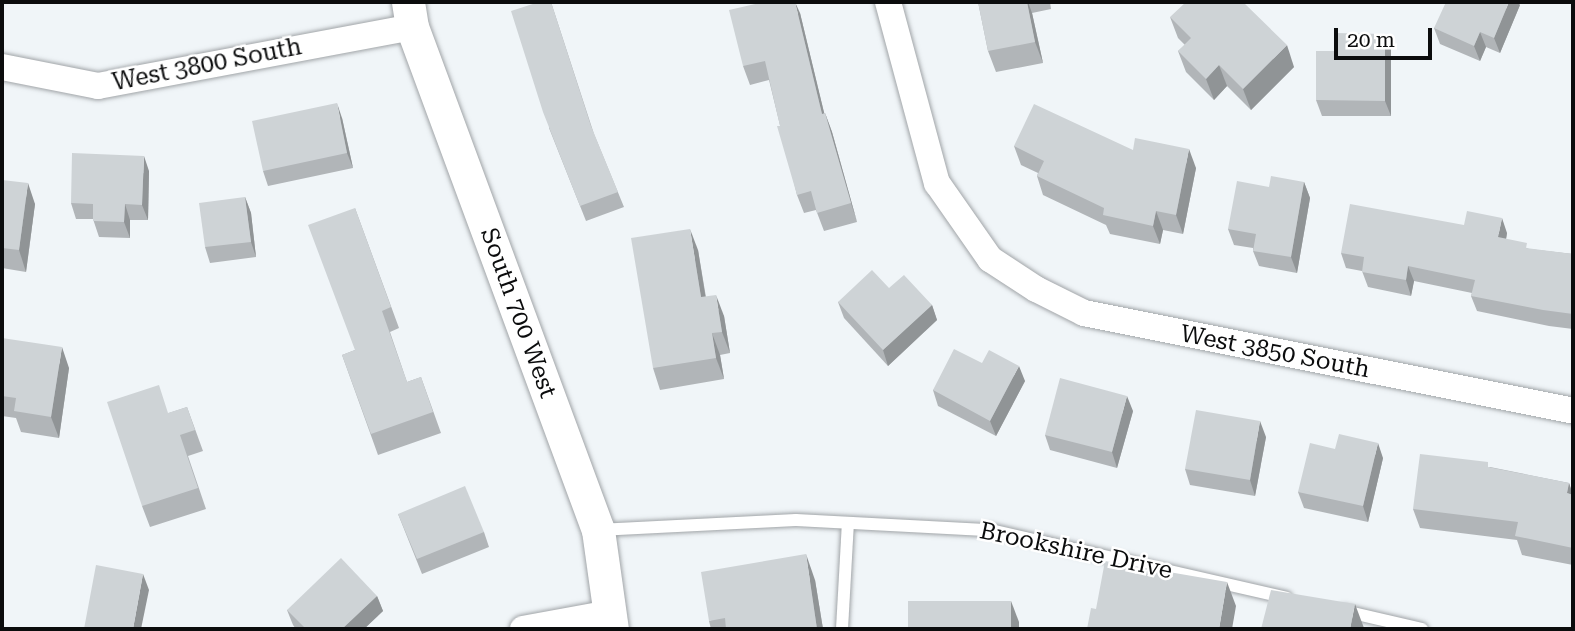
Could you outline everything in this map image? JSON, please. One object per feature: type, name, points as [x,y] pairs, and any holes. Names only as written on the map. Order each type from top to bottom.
[{"type":"street","name":"West 3850 South","points":[[888,2],[937,183],[990,259],[1036,289],[1083,313],[1573,411]]},
{"type":"street","name":"West 3800 South","points":[[2,67],[98,86],[410,14]]},
{"type":"street","name":"South 700 West","points":[[410,14],[598,530],[611,621]]},
{"type":"street","points":[[523,629],[611,621]]},
{"type":"lane","name":"Brookshire Drive","points":[[598,530],[796,520],[990,530],[1300,601]]},
{"type":"lane","points":[[842,629],[848,523]]},
{"type":"lane","points":[[1327,607],[1408,628],[1422,629]]},
{"type":"building","points":[[539,2],[551,2],[591,126],[618,192],[580,206],[543,112],[511,11]]},
{"type":"building","points":[[764,2],[795,2],[822,114],[825,113],[851,203],[817,213],[811,191],[797,195],[777,126],[780,126],[765,61],[743,66],[729,10]]},
{"type":"building","points":[[978,2],[1027,2],[1035,42],[988,51]]},
{"type":"building","points":[[1186,2],[1243,2],[1287,45],[1243,89],[1219,65],[1206,79],[1178,51],[1191,38],[1170,17]]},
{"type":"building","points":[[1446,2],[1509,2],[1494,38],[1480,32],[1474,46],[1434,28]]},
{"type":"building","points":[[1335,33],[1385,34],[1385,101],[1316,100],[1316,51],[1335,51]]},
{"type":"building","points":[[337,103],[347,153],[263,171],[252,121]]},
{"type":"building","points":[[1034,104],[1133,150],[1135,138],[1189,149],[1176,215],[1156,211],[1153,226],[1103,215],[1104,208],[1037,176],[1044,161],[1014,146]]},
{"type":"building","points":[[72,153],[144,156],[142,205],[125,204],[124,222],[93,221],[93,204],[71,203]]},
{"type":"building","points":[[1271,176],[1304,182],[1291,257],[1253,251],[1256,234],[1228,229],[1237,181],[1269,187]]},
{"type":"building","points":[[2,180],[28,183],[19,250],[2,248]]},
{"type":"building","points":[[245,197],[251,242],[205,247],[199,203]]},
{"type":"building","points":[[1350,204],[1464,225],[1467,211],[1502,218],[1498,237],[1527,243],[1526,248],[1573,254],[1573,314],[1471,296],[1475,280],[1408,266],[1406,280],[1362,272],[1364,257],[1341,253]]},
{"type":"building","points":[[355,208],[391,307],[382,311],[407,382],[421,377],[433,412],[371,434],[342,355],[355,350],[308,225]]},
{"type":"building","points":[[690,229],[701,297],[716,295],[722,332],[712,333],[716,358],[653,368],[631,238]]},
{"type":"building","points":[[872,270],[889,288],[904,275],[932,305],[883,350],[838,302]]},
{"type":"building","points":[[2,338],[62,347],[51,417],[14,411],[16,398],[2,396]]},
{"type":"building","points":[[954,349],[982,363],[989,350],[1019,366],[990,421],[933,390]]},
{"type":"building","points":[[1060,378],[1127,396],[1112,452],[1045,435]]},
{"type":"building","points":[[159,385],[168,413],[187,407],[195,430],[180,435],[198,488],[142,506],[107,402]]},
{"type":"building","points":[[1196,410],[1260,421],[1250,480],[1185,469]]},
{"type":"building","points":[[1339,434],[1378,443],[1363,506],[1298,492],[1310,443],[1335,449]]},
{"type":"building","points":[[1420,454],[1488,462],[1488,467],[1569,483],[1567,493],[1573,495],[1573,548],[1515,536],[1518,522],[1413,509]]},
{"type":"building","points":[[465,486],[484,532],[417,559],[398,514]]},
{"type":"building","points":[[806,554],[817,629],[726,629],[725,618],[709,621],[701,572]]},
{"type":"building","points":[[341,558],[377,596],[342,629],[306,629],[287,610]]},
{"type":"building","points":[[1105,561],[1227,582],[1219,629],[1087,629],[1091,608],[1096,609]]},
{"type":"building","points":[[96,565],[143,574],[133,629],[84,629]]},
{"type":"building","points":[[1271,590],[1355,604],[1350,629],[1261,629]]},
{"type":"building","points":[[908,601],[1011,601],[1011,629],[908,629]]}]
